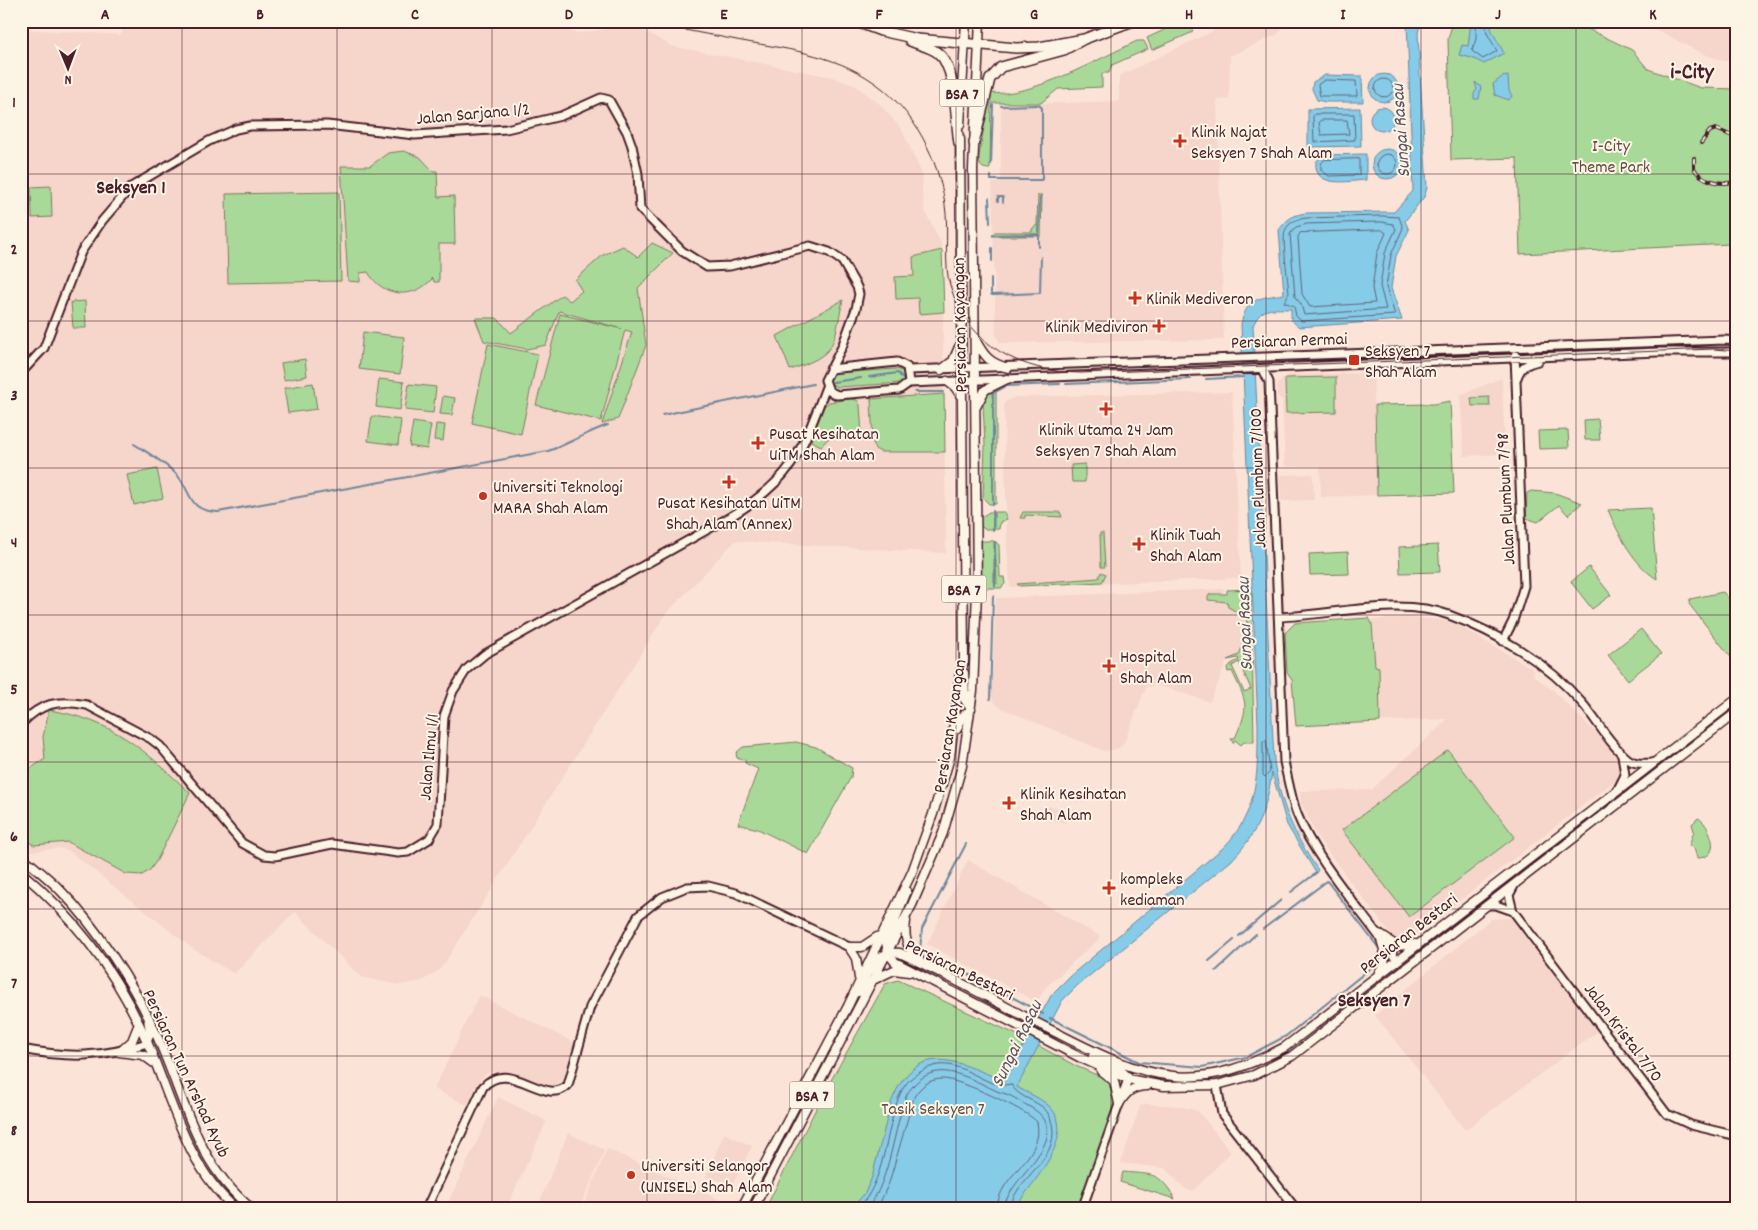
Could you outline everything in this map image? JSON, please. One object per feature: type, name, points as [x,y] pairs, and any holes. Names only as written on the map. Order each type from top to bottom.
[{"type":"highway","points":[[854,21],[932,49],[946,62],[950,73],[959,143]]},
{"type":"highway","points":[[974,143],[986,92],[994,73],[1001,67],[1021,60],[1064,50],[1084,39],[1133,21]]},
{"type":"highway","points":[[881,31],[916,38],[1016,48],[1040,47],[1084,39]]},
{"type":"main road","name":"Persiaran Kayangan","points":[[741,1209],[848,1006],[859,978],[912,872],[933,814],[953,740],[960,674],[964,661],[959,143],[966,21]]},
{"type":"main road","name":"Persiaran Kayangan","points":[[753,1209],[871,981],[908,914],[943,833],[954,799],[971,709],[977,591],[973,335],[974,143],[980,21]]},
{"type":"main road","points":[[973,335],[983,354],[990,362],[1008,368]]},
{"type":"main road","points":[[941,370],[953,361],[961,337]]},
{"type":"main road","points":[[975,408],[988,386],[1007,379]]},
{"type":"main road","points":[[947,381],[955,387],[962,398]]},
{"type":"main road","points":[[953,740],[962,717],[971,709],[964,694],[964,661]]},
{"type":"main road","name":"Persiaran Bestari","points":[[888,953],[900,953],[931,967],[1079,1045],[1144,1072],[1175,1076],[1214,1074],[1249,1066],[1285,1047],[1737,699]]},
{"type":"main road","name":"Persiaran Bestari","points":[[888,953],[895,962],[1082,1058],[1128,1079],[1164,1086],[1217,1085],[1254,1075],[1292,1056],[1737,712]]},
{"type":"main road","name":"Persiaran Tun Arshad Ayub","points":[[21,856],[62,891],[119,966],[147,1016],[164,1053],[202,1150],[230,1189],[252,1209]]},
{"type":"main road","name":"Persiaran Tun Arshad Ayub","points":[[21,872],[48,894],[81,929],[108,968],[147,1043],[192,1154],[210,1182],[236,1209]]},
{"type":"main road","points":[[848,1006],[858,993],[876,958],[888,953],[886,942],[904,903],[912,872]]},
{"type":"main road","points":[[908,914],[905,930],[908,945],[916,956],[931,967]]},
{"type":"main road","points":[[1397,961],[1408,961],[1460,927]]},
{"type":"main road","points":[[849,947],[862,947],[871,943],[881,932]]},
{"type":"main road","points":[[1379,934],[1397,946],[1404,947],[1423,941]]},
{"type":"main road","points":[[1374,979],[1385,962],[1379,934]]},
{"type":"main road","points":[[849,947],[856,958],[859,978]]},
{"type":"main road","points":[[871,981],[884,973],[904,970],[941,985]]},
{"type":"main road","points":[[119,1052],[132,1041],[138,1026]]},
{"type":"main road","points":[[1079,1045],[1093,1056],[1119,1069],[1128,1079]]},
{"type":"main road","points":[[119,1052],[143,1055],[155,1064]]},
{"type":"main road","points":[[1082,1058],[1114,1081],[1119,1104]]},
{"type":"main road","points":[[1119,1104],[1125,1094],[1132,1088],[1164,1086]]},
{"type":"street","name":"Jalan Sarjana 1/2","points":[[21,373],[44,348],[81,252],[107,214],[131,187],[209,141],[236,129],[250,126],[327,126],[416,135],[506,129],[554,118],[601,98],[609,100],[629,139],[638,174],[640,208],[682,251],[701,264],[714,269],[810,246],[829,252],[842,261],[858,287],[858,294],[856,309],[842,347],[830,369]]},
{"type":"street","name":"Persiaran Permai","points":[[830,369],[851,365],[897,362],[908,367],[909,370],[961,370],[1233,357],[1737,341]]},
{"type":"street","points":[[1455,350],[1515,355],[1550,350],[1560,346]]},
{"type":"street","points":[[842,347],[844,360],[851,365]]},
{"type":"street","points":[[1264,356],[1297,350],[1455,347],[1478,349]]},
{"type":"street","name":"Persiaran Permai","points":[[838,395],[899,390],[909,383],[947,381],[1500,359],[1515,355],[1546,358],[1658,352],[1737,352]]},
{"type":"street","name":"Jalan Plumbum 7/98","points":[[1503,640],[1513,621],[1524,586],[1515,355]]},
{"type":"street","points":[[1515,381],[1520,368],[1546,358]]},
{"type":"street","points":[[1500,359],[1512,369],[1515,381]]},
{"type":"street","points":[[1269,382],[1276,372],[1282,368]]},
{"type":"street","name":"Jalan Ilmu 1/1","points":[[21,724],[45,704],[75,703],[87,705],[151,738],[242,843],[251,850],[275,856],[332,844],[398,853],[416,849],[429,839],[438,824],[444,716],[453,691],[467,669],[485,654],[759,499],[775,485],[798,455],[826,387],[826,375],[830,369]]},
{"type":"street","name":"Jalan Plumbum 7/100","points":[[1262,369],[1269,382],[1284,762],[1297,815],[1321,856],[1397,961]]},
{"type":"street","points":[[909,370],[909,383]]},
{"type":"street","points":[[826,387],[832,393],[838,395]]},
{"type":"street","points":[[818,407],[827,399],[838,395]]},
{"type":"street","points":[[1279,617],[1385,608],[1418,608],[1450,615],[1503,640],[1539,663],[1582,702],[1622,754],[1635,763],[1653,763]]},
{"type":"street","points":[[1617,791],[1625,775],[1622,754]]},
{"type":"street","points":[[1513,911],[1509,895],[1515,884]]},
{"type":"street","points":[[426,1209],[483,1087],[492,1078],[501,1075],[548,1090],[566,1087],[590,1007],[638,916],[662,896],[687,886],[708,886],[736,893],[849,947]]},
{"type":"street","points":[[1488,905],[1496,905],[1513,911]]},
{"type":"street","name":"Jalan Kristal 7/70","points":[[1513,911],[1667,1114],[1690,1125],[1737,1136]]},
{"type":"street","points":[[21,1049],[74,1056],[119,1052],[147,1043],[150,1034],[147,1016]]},
{"type":"street","points":[[1082,1209],[1128,1079]]},
{"type":"street","points":[[1217,1085],[1222,1114],[1296,1209]]},
{"type":"shaded area","name":"Universiti Teknologi MARA Shah Alam","points":[[125,21],[508,21],[580,33],[627,26],[649,33],[671,46],[832,77],[856,86],[881,105],[902,130],[923,176],[922,190],[925,211],[941,243],[942,250],[946,553],[735,541],[666,614],[444,964],[438,971],[422,981],[399,985],[361,977],[295,912],[234,974],[192,948],[69,851],[59,848],[28,852],[21,846],[21,29],[121,35]]},
{"type":"shaded area","points":[[1234,21],[1278,21],[1282,29],[1278,34],[1230,56],[1229,99],[1217,100],[1224,340],[1000,343],[996,336],[992,183],[1001,182],[1001,105],[1119,101],[1119,76]]},
{"type":"shaded area","points":[[1640,21],[1737,21],[1737,62],[1724,61],[1701,53]]},
{"type":"shaded area","points":[[1373,373],[1377,495],[1321,497],[1320,466],[1285,467],[1282,400],[1277,396],[1277,384],[1288,375]]},
{"type":"shaded area","points":[[1502,378],[1505,454],[1464,456],[1460,395]]},
{"type":"shaded area","points":[[1274,382],[1285,614],[1275,614],[1265,383]]},
{"type":"shaded area","points":[[1232,392],[1241,578],[1010,587],[1007,546],[1004,404],[1006,401],[1016,397]]},
{"type":"shaded area","points":[[1313,474],[1314,500],[1281,501],[1280,475]]},
{"type":"shaded area","name":"Hospital Shah Alam","points":[[1224,589],[1225,594],[1210,594],[1213,602],[1227,601],[1228,607],[1244,616],[1247,621],[1248,632],[1239,655],[1227,661],[1210,702],[1157,685],[1146,687],[1123,745],[1117,749],[1104,751],[1001,708],[994,703],[991,696],[996,598]]},
{"type":"shaded area","points":[[1406,617],[1442,620],[1459,626],[1532,668],[1534,676],[1554,691],[1598,735],[1620,761],[1617,779],[1407,941],[1394,939],[1319,840],[1301,803],[1300,791],[1371,790],[1448,719],[1296,725],[1294,626]]},
{"type":"shaded area","points":[[1048,806],[1068,811],[1065,823],[1045,818]]},
{"type":"shaded area","points":[[968,860],[1101,937],[1045,988],[1037,1002],[927,944]]},
{"type":"shaded area","points":[[1510,918],[1597,1032],[1465,1130],[1375,1015],[1491,919]]},
{"type":"shaded area","points":[[479,995],[573,1042],[565,1076],[560,1083],[551,1086],[496,1072],[488,1073],[482,1077],[467,1105],[434,1089]]},
{"type":"shaded area","points":[[498,1097],[545,1120],[546,1123],[506,1209],[445,1209]]},
{"type":"shaded area","points":[[1145,1104],[1179,1106],[1198,1111],[1231,1152],[1193,1191],[1187,1190],[1164,1168],[1121,1163],[1140,1106]]},
{"type":"shaded area","points":[[568,1133],[605,1150],[579,1209],[558,1209],[540,1201]]},
{"type":"shaded area","points":[[724,1133],[752,1146],[733,1184],[706,1177]]},
{"type":"shaded area","name":"Universiti Selangor (UNISEL) Shah Alam","points":[[607,1149],[723,1201],[720,1209],[582,1209]]},
{"type":"green space","name":"I-City Theme Park","points":[[1453,21],[1571,21],[1632,50],[1648,69],[1701,88],[1737,89],[1737,211],[1731,211],[1731,244],[1520,254],[1517,158],[1451,160],[1448,39]]},
{"type":"green space","points":[[1181,22],[1190,24],[1193,32],[1152,50],[1147,38]]},
{"type":"green space","points":[[1137,41],[1144,41],[1148,49],[1112,65],[1109,73],[1102,73],[1102,87],[1058,89],[1041,103],[991,103],[990,169],[981,166],[979,156],[990,93],[1025,90],[1064,76]]},
{"type":"green space","points":[[404,151],[420,157],[433,171],[437,171],[438,197],[454,196],[455,244],[439,244],[439,282],[434,282],[433,278],[417,290],[399,293],[382,287],[374,281],[368,272],[360,273],[360,282],[348,281],[341,166],[370,166],[388,153]]},
{"type":"green space","points":[[51,186],[52,217],[32,218],[31,187]]},
{"type":"green space","points":[[339,192],[341,281],[228,283],[226,194]]},
{"type":"green space","points":[[1038,195],[1042,195],[1041,236],[992,236],[995,232],[1032,232],[1032,229],[1037,225]]},
{"type":"green space","points":[[652,243],[673,253],[638,288],[646,345],[618,419],[602,424],[632,332],[625,330],[601,421],[536,405],[560,314],[622,329],[559,311],[546,345],[527,349],[484,341],[475,318],[497,318],[511,333],[562,295],[570,301],[582,291],[575,280],[603,255],[623,246],[638,257]]},
{"type":"green space","points":[[942,250],[944,312],[919,314],[918,298],[896,299],[895,277],[914,276],[913,257]]},
{"type":"green space","points":[[843,300],[831,346],[817,358],[790,370],[777,336]]},
{"type":"green space","points":[[85,301],[86,328],[73,328],[71,302]]},
{"type":"green space","points":[[363,332],[404,337],[400,374],[359,369]]},
{"type":"green space","points":[[488,344],[538,354],[521,434],[472,423]]},
{"type":"green space","points":[[305,359],[307,376],[284,380],[281,363]]},
{"type":"green space","points":[[896,369],[905,374],[903,383],[837,387],[830,383],[831,376],[837,373]]},
{"type":"green space","points":[[1336,377],[1336,412],[1286,413],[1285,378]]},
{"type":"green space","points":[[379,379],[404,382],[400,410],[376,407]]},
{"type":"green space","points":[[313,383],[317,409],[288,413],[284,388]]},
{"type":"green space","points":[[409,384],[436,387],[433,413],[405,410]]},
{"type":"green space","points":[[996,389],[996,504],[989,504],[983,498],[985,446],[983,403],[987,394]]},
{"type":"green space","points":[[944,394],[945,452],[881,452],[875,449],[873,444],[871,399]]},
{"type":"green space","points":[[443,396],[455,398],[452,415],[440,414]]},
{"type":"green space","points":[[1489,397],[1490,406],[1472,406],[1471,398]]},
{"type":"green space","points":[[857,400],[860,405],[862,436],[829,438],[821,446],[811,441],[824,406],[829,402]]},
{"type":"green space","points":[[1450,401],[1454,493],[1377,495],[1375,405],[1434,404]]},
{"type":"green space","points":[[372,416],[401,420],[398,445],[368,441]]},
{"type":"green space","points":[[1598,419],[1600,440],[1585,440],[1584,420]]},
{"type":"green space","points":[[413,422],[431,425],[427,449],[409,446]]},
{"type":"green space","points":[[436,424],[445,425],[443,441],[434,440]]},
{"type":"green space","points":[[1568,430],[1569,448],[1539,449],[1538,431]]},
{"type":"green space","points":[[1085,464],[1085,482],[1072,482],[1071,465]]},
{"type":"green space","points":[[157,469],[163,498],[134,505],[127,475]]},
{"type":"green space","points":[[1531,491],[1555,493],[1582,503],[1568,515],[1559,505],[1538,522],[1526,518],[1527,493]]},
{"type":"green space","points":[[1651,508],[1657,579],[1634,558],[1622,539],[1608,510]]},
{"type":"green space","points":[[989,512],[993,512],[993,529],[984,529],[980,525],[980,518]]},
{"type":"green space","points":[[994,512],[1004,512],[1007,519],[1000,522],[999,529],[994,529]]},
{"type":"green space","points":[[1023,512],[1060,512],[1062,517],[1025,515],[1025,518],[1020,518]]},
{"type":"green space","points":[[1100,533],[1103,533],[1105,567],[1101,567]]},
{"type":"green space","points":[[980,541],[994,541],[994,582],[997,584],[995,541],[999,545],[1000,577],[1004,577],[1005,584],[1001,588],[987,588],[980,582]]},
{"type":"green space","points":[[1438,545],[1440,572],[1400,573],[1399,547]]},
{"type":"green space","points":[[1348,552],[1349,574],[1310,575],[1309,554]]},
{"type":"green space","points":[[1589,567],[1611,595],[1592,609],[1571,582]]},
{"type":"green space","points":[[1101,572],[1106,574],[1102,582],[1020,586],[1017,584],[1099,578]]},
{"type":"green space","points":[[1251,589],[1254,742],[1244,742],[1241,745],[1235,740],[1233,743],[1231,738],[1235,738],[1240,727],[1245,704],[1232,671],[1228,672],[1227,669],[1231,664],[1239,660],[1238,658],[1227,660],[1239,655],[1248,632],[1247,621],[1244,616],[1228,607],[1227,602],[1208,600],[1210,594],[1227,594],[1227,590]],"holes":[[[1239,662],[1251,689],[1244,692],[1232,666]]]},
{"type":"green space","points":[[1723,592],[1737,608],[1737,665],[1689,604],[1690,599]]},
{"type":"green space","points":[[1369,618],[1372,624],[1375,666],[1379,667],[1380,722],[1296,726],[1292,680],[1287,673],[1285,633],[1295,623]]},
{"type":"green space","points":[[1641,629],[1661,654],[1628,680],[1608,655]]},
{"type":"green space","points":[[49,710],[92,721],[127,739],[158,763],[190,793],[157,860],[150,870],[142,875],[126,874],[68,842],[34,845],[21,838],[21,765],[28,770],[45,759],[43,737]]},
{"type":"green space","points":[[796,742],[816,747],[852,768],[851,777],[808,854],[758,829],[738,824],[758,769],[745,763],[745,760],[737,758],[736,753],[743,747]]},
{"type":"green space","points":[[1448,750],[1515,837],[1409,917],[1342,830]]},
{"type":"green space","points":[[1698,818],[1709,832],[1712,846],[1711,852],[1706,856],[1697,858],[1694,848],[1689,846],[1694,831],[1692,824]]},
{"type":"green space","name":"Tasik Seksyen 7","points":[[898,980],[1024,1038],[1076,1066],[1106,1079],[1113,1085],[1116,1103],[1077,1209],[765,1209],[825,1091],[885,984]]},
{"type":"green space","points":[[1123,1172],[1154,1176],[1164,1183],[1175,1199],[1120,1182]]},
{"type":"water","points":[[1407,21],[1421,21],[1418,33],[1427,188],[1424,197],[1405,221],[1409,230],[1396,256],[1391,288],[1402,320],[1299,327],[1291,320],[1291,309],[1278,309],[1264,312],[1253,326],[1274,761],[1280,791],[1289,818],[1318,870],[1316,873],[1287,825],[1272,773],[1267,799],[1259,821],[1248,841],[1231,861],[1078,985],[1062,1001],[1017,1087],[1050,1107],[1057,1119],[1059,1132],[1049,1160],[1015,1209],[851,1209],[865,1193],[872,1177],[891,1103],[901,1083],[912,1069],[925,1062],[939,1060],[970,1067],[1004,1081],[1052,994],[1070,976],[1224,847],[1236,833],[1244,819],[1254,790],[1258,758],[1258,725],[1241,324],[1247,308],[1256,300],[1284,294],[1279,230],[1287,220],[1293,216],[1306,213],[1394,212],[1413,191]]},
{"type":"water","points":[[1489,21],[1492,31],[1504,53],[1484,64],[1472,58],[1459,55],[1462,45],[1468,46],[1471,22]]},
{"type":"water","points":[[1384,74],[1394,78],[1398,88],[1394,98],[1384,102],[1374,98],[1370,88],[1374,78]]},
{"type":"water","points":[[1325,75],[1362,76],[1363,102],[1325,102],[1317,100],[1312,89],[1313,82]]},
{"type":"water","points":[[1508,76],[1509,91],[1512,96],[1509,100],[1495,95],[1493,84],[1502,77]]},
{"type":"water","points":[[1475,82],[1481,87],[1479,99],[1474,99],[1474,93],[1477,90]]},
{"type":"water","points":[[1382,107],[1387,108],[1393,114],[1393,124],[1387,130],[1382,131],[1377,130],[1371,124],[1370,119],[1371,114],[1377,108]]},
{"type":"water","points":[[1360,108],[1361,146],[1308,147],[1308,109]]},
{"type":"water","points":[[1387,149],[1393,150],[1401,158],[1401,170],[1393,178],[1387,179],[1381,178],[1373,170],[1372,164],[1373,158],[1381,150]]},
{"type":"water","points":[[1366,154],[1366,180],[1334,182],[1326,180],[1317,171],[1316,162],[1322,155]]},
{"type":"waterway","points":[[991,164],[993,105]]},
{"type":"waterway","points":[[1001,106],[1038,105]]},
{"type":"waterway","points":[[991,176],[991,180],[1042,180],[1042,108],[1039,105]]},
{"type":"waterway","points":[[998,201],[998,197],[1003,197],[1003,202]]},
{"type":"waterway","points":[[993,235],[1039,234],[1040,197]]},
{"type":"waterway","points":[[989,198],[990,223]]},
{"type":"waterway","points":[[1029,235],[1039,235],[1039,247]]},
{"type":"waterway","points":[[992,248],[992,261]]},
{"type":"waterway","points":[[992,295],[1040,293],[1041,257]]},
{"type":"waterway","points":[[991,278],[991,294]]},
{"type":"waterway","points":[[869,377],[898,373],[904,380]]},
{"type":"waterway","points":[[1206,379],[1244,377]]},
{"type":"waterway","points":[[833,382],[861,378]]},
{"type":"waterway","points":[[1066,384],[1191,379]]},
{"type":"waterway","points":[[662,415],[813,384]]},
{"type":"waterway","points":[[993,505],[993,393],[1006,386],[1060,384]]},
{"type":"waterway","points":[[915,392],[943,392]]},
{"type":"waterway","points":[[134,444],[174,472],[196,505],[201,509],[218,512],[548,451],[608,425]]},
{"type":"waterway","points":[[993,511],[993,530]]},
{"type":"waterway","points":[[995,542],[995,586]]},
{"type":"waterway","points":[[990,699],[993,596]]},
{"type":"waterway","points":[[966,844],[922,929],[920,950],[978,979]]},
{"type":"waterway","points":[[1291,892],[1316,873]]},
{"type":"waterway","points":[[1263,929],[1327,881],[1381,951]]},
{"type":"waterway","points":[[1239,936],[1281,900]]},
{"type":"waterway","points":[[1216,971],[1256,934]]},
{"type":"waterway","points":[[1209,961],[1234,940]]},
{"type":"waterway","name":"Sungai Rasau","points":[[1050,1018],[1139,1062],[1202,1067],[1246,1057],[1286,1036],[1382,959]]},
{"type":"waterway","name":"Sungai Rasau","points":[[983,981],[1043,1014]]},
{"type":"tram line","points":[[634,21],[798,51],[850,68],[883,89],[896,101],[918,129],[927,145],[940,179],[946,214],[948,278],[958,306],[970,324],[1000,352],[1018,361],[1038,367],[1081,373],[1714,349],[1737,351]]},
{"type":"railway","points":[[1701,143],[1710,131],[1716,129],[1737,138]]},
{"type":"railway","points":[[1694,158],[1694,168],[1701,176],[1719,183],[1737,181]]},
{"type":"place","name":"Klinik Najat Seksyen 7 Shah Alam","points":[[1180,141]]},
{"type":"place","name":"Klinik Mediveron","points":[[1135,298]]},
{"type":"place","name":"Klinik Mediviron","points":[[1159,326]]},
{"type":"place","name":"Seksyen 7 Shah Alam","points":[[1354,360]]},
{"type":"place","name":"Klinik Utama 24 Jam Seksyen 7 Shah Alam","points":[[1106,409]]},
{"type":"place","name":"Pusat Kesihatan UiTM Shah Alam","points":[[758,443]]},
{"type":"place","name":"Pusat Kesihatan UiTM Shah Alam (Annex)","points":[[729,482]]},
{"type":"place","name":"Universiti Teknologi MARA Shah Alam","points":[[483,496]]},
{"type":"place","name":"Klinik Tuah Shah Alam","points":[[1139,544]]},
{"type":"place","name":"Hospital Shah Alam","points":[[1109,666]]},
{"type":"place","name":"Klinik Kesihatan Shah Alam","points":[[1009,803]]},
{"type":"place","name":"kompleks kediaman","points":[[1109,888]]},
{"type":"place","name":"Universiti Selangor (UNISEL) Shah Alam","points":[[631,1175]]},
{"type":"district","name":"i-City","points":[[1692,70]]},
{"type":"district","name":"Seksyen 1","points":[[131,186]]},
{"type":"district","name":"Seksyen 7","points":[[1374,999]]}]
